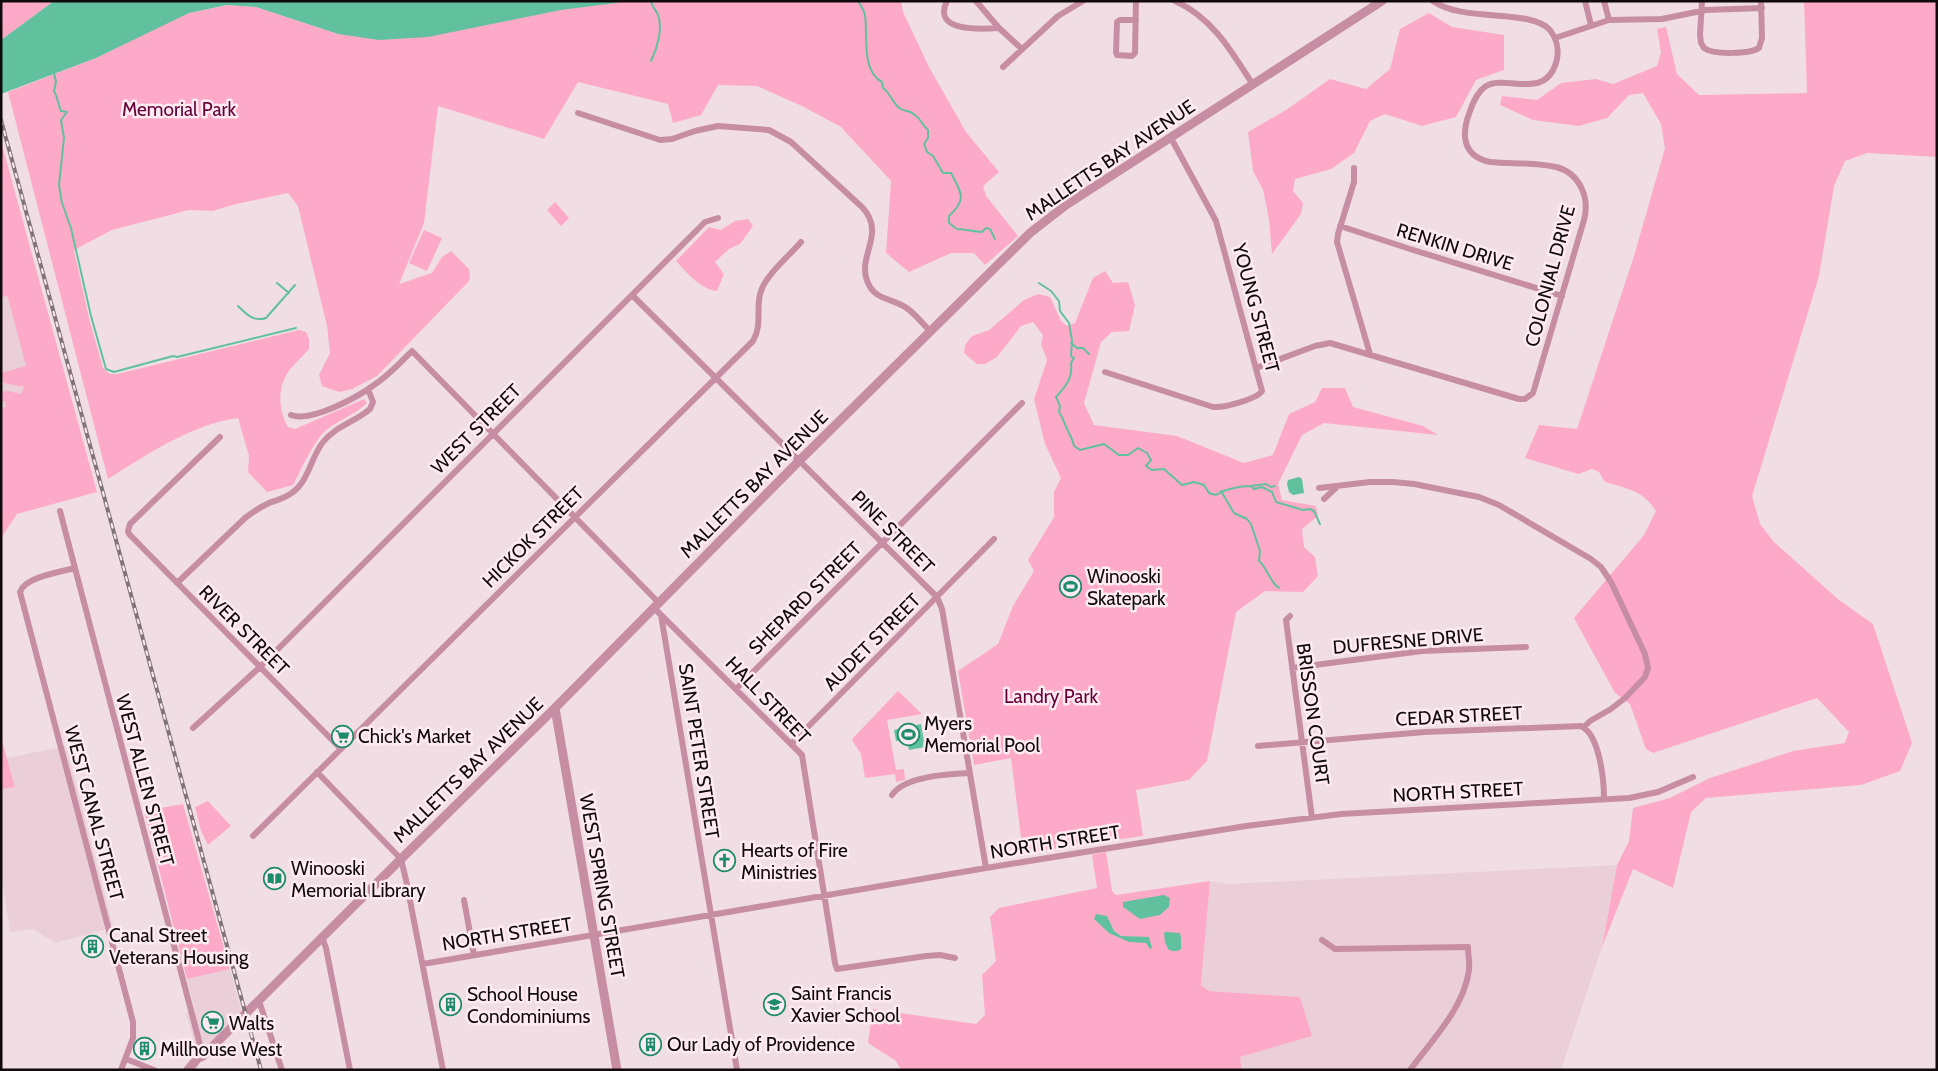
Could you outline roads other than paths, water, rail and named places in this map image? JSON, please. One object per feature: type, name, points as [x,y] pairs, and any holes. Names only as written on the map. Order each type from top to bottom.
[{"type":"street","points":[[947,1],[944,7],[945,14],[948,21],[957,26],[977,30],[999,28]]},
{"type":"street","points":[[976,1],[999,28],[1022,49]]},
{"type":"street","points":[[1003,67],[1058,16],[1083,1]]},
{"type":"street","points":[[1136,1],[1136,20],[1135,54],[1132,56],[1117,56],[1117,22],[1120,20],[1136,20]]},
{"type":"street","points":[[1176,1],[1195,12],[1214,28],[1226,43],[1252,85]]},
{"type":"street","name":"MALLETTS BAY AVENUE","points":[[196,1070],[203,1056],[555,708],[1012,249],[1046,219],[1382,1]]},
{"type":"street","points":[[1433,1],[1457,12],[1532,20],[1545,26],[1555,38],[1609,20],[1662,19],[1701,10],[1762,5],[1762,38],[1760,46],[1754,51],[1709,52],[1703,46],[1700,35],[1701,10],[1702,1]]},
{"type":"street","points":[[1585,1],[1591,25]]},
{"type":"street","points":[[1604,1],[1609,20]]},
{"type":"street","name":"COLONIAL DRIVE","points":[[1256,368],[1325,343],[1334,343],[1519,399],[1525,399],[1531,395],[1586,215],[1586,201],[1582,187],[1569,173],[1555,167],[1490,162],[1480,159],[1469,149],[1464,133],[1465,124],[1473,102],[1485,87],[1498,83],[1529,84],[1540,81],[1549,74],[1557,60],[1558,49],[1555,38]]},
{"type":"street","points":[[578,113],[660,140],[672,139],[718,126],[759,128],[769,130],[785,138],[862,207],[871,218],[873,233],[865,272],[870,288],[878,295],[907,308],[930,331]]},
{"type":"street","name":"YOUNG STREET","points":[[1105,372],[1218,408],[1261,393],[1262,389],[1216,221],[1172,138]]},
{"type":"street","points":[[1354,168],[1354,182],[1337,238],[1370,354]]},
{"type":"street","name":"WEST STREET","points":[[193,728],[260,667],[705,222],[718,218]]},
{"type":"street","name":"RENKIN DRIVE","points":[[1340,226],[1562,296]]},
{"type":"street","name":"HICKOK STREET","points":[[253,836],[756,336],[760,324],[759,297],[764,285],[801,242]]},
{"type":"street","name":"PINE STREET","points":[[632,295],[937,597],[942,610],[986,868]]},
{"type":"street","name":"HALL STREET","points":[[368,390],[412,351],[575,517],[657,605],[661,615],[736,688],[803,758],[834,963],[838,969],[926,956],[940,955],[955,958]]},
{"type":"street","points":[[177,583],[245,518],[257,509],[286,497],[296,490],[317,450],[329,436],[342,425],[370,409],[373,402],[368,390],[310,416],[298,418],[292,415]]},
{"type":"street","name":"SHEPARD STREET","points":[[736,688],[1022,402]]},
{"type":"street","name":"RIVER STREET","points":[[220,437],[130,524],[128,530],[131,537],[341,749]]},
{"type":"street","points":[[1319,488],[1370,482],[1404,483],[1485,499],[1531,524],[1601,567],[1611,582],[1643,649],[1648,668],[1645,677],[1626,698],[1590,721],[1584,727],[1589,732],[1601,761],[1604,799]]},
{"type":"street","points":[[1324,499],[1338,486]]},
{"type":"street","name":"WEST ALLEN STREET","points":[[60,511],[203,1056]]},
{"type":"street","name":"AUDET STREET","points":[[791,744],[994,539]]},
{"type":"street","name":"WEST CANAL STREET","points":[[75,568],[29,581],[22,586],[20,592],[134,1022],[133,1038],[122,1070]]},
{"type":"street","name":"SAINT PETER STREET","points":[[661,615],[737,1070]]},
{"type":"street","name":"BRISSON COURT","points":[[1290,616],[1286,620],[1312,818]]},
{"type":"street","name":"DUFRESNE DRIVE","points":[[1292,668],[1422,651],[1526,647]]},
{"type":"street","name":"WEST SPRING STREET","points":[[555,708],[617,1070]]},
{"type":"street","name":"CEDAR STREET","points":[[1258,746],[1425,732],[1584,727]]},
{"type":"street","points":[[317,772],[401,859],[443,1070]]},
{"type":"street","points":[[892,796],[902,786],[918,781],[943,775],[970,773]]},
{"type":"street","name":"NORTH STREET","points":[[423,964],[986,868],[1246,826],[1408,809],[1604,799],[1649,794],[1665,790],[1692,777]]},
{"type":"street","points":[[464,900],[474,955]]},
{"type":"street","points":[[322,937],[326,948],[350,1070]]},
{"type":"street","points":[[1322,940],[1334,949],[1468,947],[1469,969],[1465,987],[1458,1004],[1410,1070]]},
{"type":"street","points":[[259,1001],[282,1070]]},
{"type":"street","name":"MALLETTS BAY AVENUE","points":[[188,1070],[198,1058],[203,1056]]},
{"type":"street","points":[[126,1059],[154,1070]]},
{"type":"waterway","points":[[651,1],[658,15],[660,26],[657,45],[651,61]]},
{"type":"waterway","points":[[858,1],[865,15],[868,62],[871,70],[875,77],[882,82],[883,88],[898,107],[913,113],[919,118],[928,130],[928,138],[924,144],[927,152],[933,156],[943,173],[951,173],[958,186],[961,196],[958,205],[949,216],[949,223],[957,229],[982,232],[986,228],[990,229],[995,239]]},
{"type":"waterway","points":[[54,73],[56,82],[54,91],[61,111],[67,112],[61,120],[64,138],[59,185],[62,203],[71,228],[91,316],[106,369],[114,372],[173,356],[177,357],[296,328]]},
{"type":"waterway","points":[[277,283],[289,293]]},
{"type":"waterway","points":[[1039,283],[1051,291],[1059,301],[1060,311],[1069,323],[1072,340],[1071,356],[1074,358],[1071,363],[1071,373],[1068,382],[1056,397],[1060,406],[1059,412],[1074,446],[1080,450],[1104,444],[1119,455],[1128,455],[1138,448],[1147,453],[1151,460],[1146,466],[1152,470],[1164,469],[1182,485],[1194,482],[1204,485],[1209,493],[1216,495],[1238,487],[1251,486],[1254,489],[1262,487],[1272,492],[1276,502],[1303,510],[1310,509],[1314,511],[1320,524]]},
{"type":"waterway","points":[[238,306],[254,318],[266,318],[295,285]]},
{"type":"waterway","points":[[1071,343],[1077,348],[1083,348],[1089,354]]},
{"type":"waterway","points":[[1251,486],[1266,484],[1271,487],[1275,486]]},
{"type":"waterway","points":[[1221,491],[1234,513],[1247,519],[1251,524],[1260,551],[1259,561],[1279,588]]},
{"type":"railway","points":[[1,120],[261,1070]]},
{"type":"place","name":"Winooski Skatepark","points":[[1071,587]]},
{"type":"place","name":"Myers Memorial Pool","points":[[908,734]]},
{"type":"place","name":"Chick's Market","points":[[342,736]]},
{"type":"place","name":"Hearts of Fire Ministries","points":[[725,861]]},
{"type":"place","name":"Winooski Memorial Library","points":[[275,879]]},
{"type":"place","name":"Canal Street Veterans Housing","points":[[93,946]]},
{"type":"place","name":"Saint Francis Xavier School","points":[[775,1004]]},
{"type":"place","name":"School House Condominiums","points":[[451,1005]]},
{"type":"place","name":"Walts","points":[[213,1023]]},
{"type":"place","name":"Our Lady of Providence","points":[[651,1044]]},
{"type":"place","name":"Millhouse West","points":[[144,1049]]},
{"type":"park label","name":"Memorial Park","points":[[179,109]]},
{"type":"park label","name":"Landry Park","points":[[1051,696]]}]
